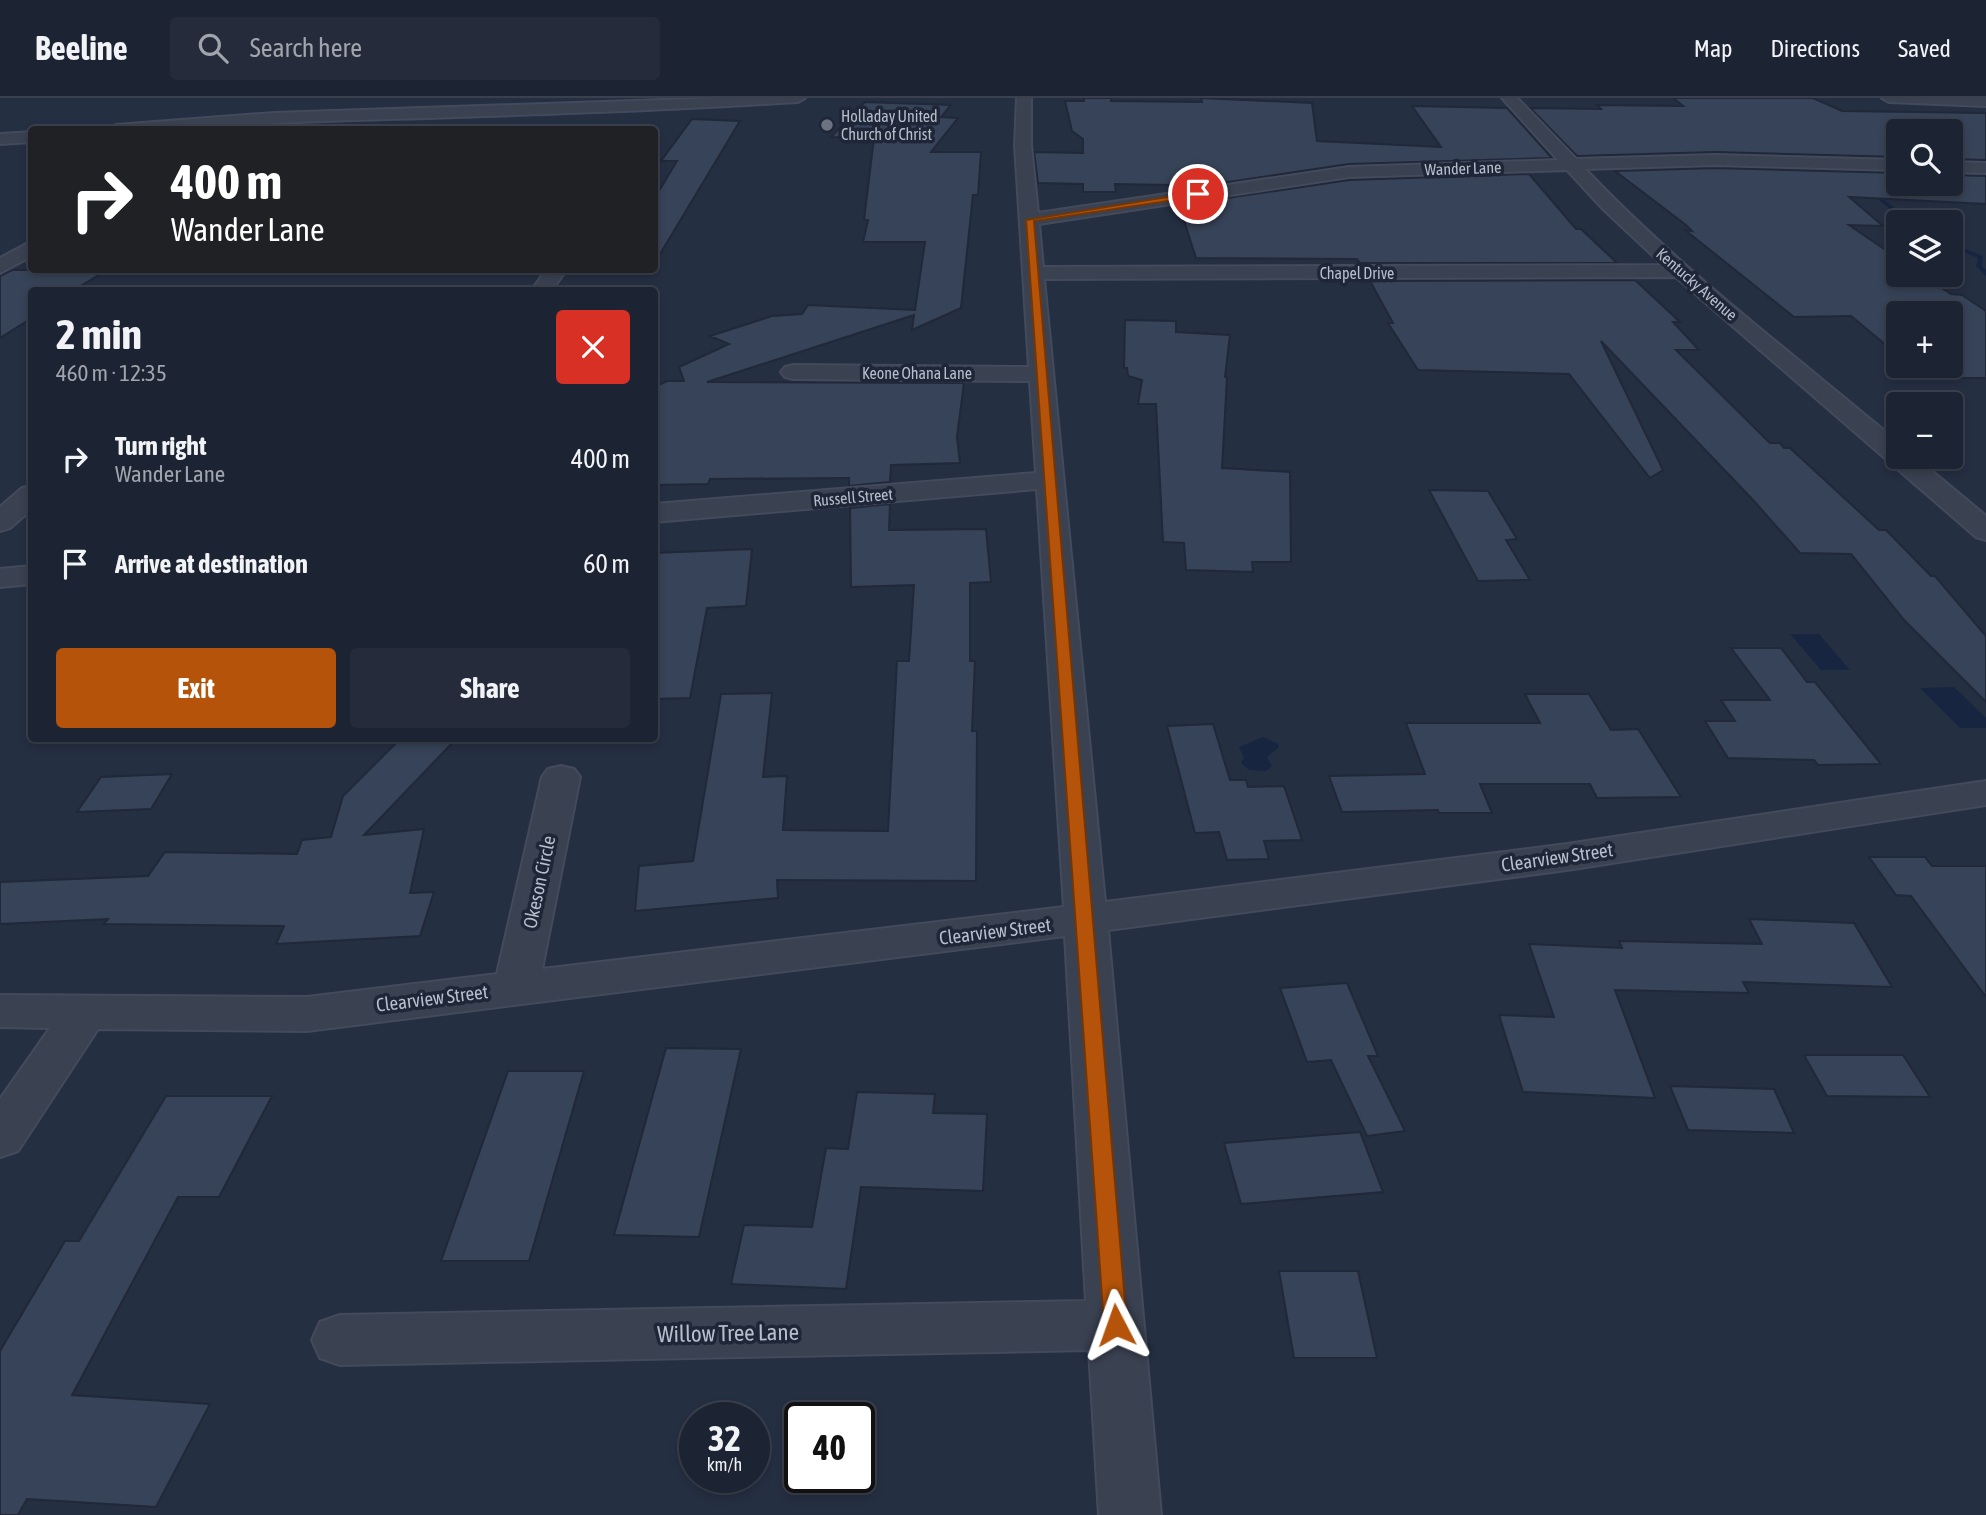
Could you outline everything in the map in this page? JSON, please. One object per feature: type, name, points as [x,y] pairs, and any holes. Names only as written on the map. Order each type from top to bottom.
[{"type":"street","points":[[178,126],[274,118],[544,105],[660,112],[798,98]]},
{"type":"street","points":[[1024,98],[1023,145],[1086,920],[1130,1515]]},
{"type":"street","name":"Kentucky Avenue","points":[[1509,98],[1608,204],[1681,271],[1886,446]]},
{"type":"street","points":[[1889,98],[1986,102]]},
{"type":"street","points":[[521,126],[544,105]]},
{"type":"street","points":[[0,139],[28,137]]},
{"type":"street","name":"Wander Lane","points":[[1030,220],[1317,175],[1571,163],[1728,160],[1886,165]]},
{"type":"street","points":[[1963,167],[1986,168]]},
{"type":"street","points":[[0,267],[28,250]]},
{"type":"street","name":"Chapel Drive","points":[[1034,273],[1681,271]]},
{"type":"street","name":"Keone Ohana Lane","points":[[793,372],[1042,374]]},
{"type":"street","name":"Kentucky Avenue","points":[[1913,469],[1986,531]]},
{"type":"street","name":"Russell Street","points":[[658,513],[1051,480]]},
{"type":"street","points":[[0,522],[28,498]]},
{"type":"street","points":[[0,578],[28,575]]},
{"type":"street","name":"Okeson Circle","points":[[516,987],[561,777]]},
{"type":"street","name":"Clearview Street","points":[[0,1011],[307,1014],[1086,920],[1784,826],[1986,793]]},
{"type":"street","points":[[0,1137],[86,1012]]},
{"type":"street","name":"Willow Tree Lane","points":[[340,1340],[1116,1325]]},
{"type":"water","points":[[1790,634],[1819,634],[1850,670],[1821,670]]},
{"type":"water","points":[[1954,687],[1986,718],[1986,728],[1960,728],[1920,688]]},
{"type":"water","points":[[1263,737],[1279,747],[1267,757],[1272,766],[1266,771],[1249,770],[1241,763],[1244,758],[1239,747]]},
{"type":"building","points":[[1084,98],[1202,102],[1201,98],[1312,103],[1317,141],[1441,147],[1412,106],[1507,108],[1552,158],[1349,164],[1175,190],[1173,185],[1115,184],[1116,192],[1083,192],[1083,184],[1038,183],[1034,152],[1083,153],[1083,139],[1072,131],[1065,101],[1084,101]]},
{"type":"building","points":[[1673,98],[1813,98],[1842,111],[1986,113],[1986,160],[1963,159],[1963,119],[1886,119],[1886,157],[1715,152],[1577,156],[1530,108],[1601,109],[1597,105],[1683,106]]},
{"type":"building","points":[[865,102],[951,105],[941,117],[958,118],[931,152],[981,152],[978,195],[973,195],[961,308],[912,330],[914,315],[707,382],[964,383],[957,437],[960,463],[891,465],[890,482],[849,486],[849,478],[710,479],[708,484],[658,485],[658,385],[667,381],[684,381],[679,367],[729,344],[710,336],[772,316],[802,314],[808,305],[915,310],[925,242],[863,242],[868,220],[864,220],[874,138],[831,137]]},
{"type":"building","points":[[692,119],[740,121],[658,257],[658,192],[677,161],[661,161]]},
{"type":"building","points":[[1715,168],[1886,173],[1886,196],[1963,196],[1963,175],[1986,176],[1986,204],[1849,197],[1883,226],[1849,225],[1886,250],[1886,287],[1940,287],[1951,294],[1962,295],[1986,311],[1986,378],[1963,378],[1963,301],[1886,301],[1886,345],[1851,316],[1794,317],[1685,230],[1692,231],[1686,225],[1615,171]]},
{"type":"building","points":[[1529,174],[1576,229],[1581,229],[1617,263],[1360,263],[1357,259],[1196,258],[1179,205],[1349,180]]},
{"type":"building","points":[[12,270],[28,270],[28,273],[102,273],[79,287],[28,287],[28,320],[0,338],[0,276]]},
{"type":"building","points":[[1635,280],[1680,322],[1673,322],[1699,350],[1676,350],[1770,443],[1780,443],[1784,448],[1790,448],[1879,530],[1886,530],[1931,576],[1935,576],[1986,636],[1986,702],[1904,620],[1851,554],[1800,553],[1601,341],[1663,470],[1650,478],[1569,374],[1418,370],[1388,323],[1393,323],[1370,281]]},
{"type":"building","points":[[1125,320],[1176,321],[1176,332],[1230,335],[1225,377],[1222,468],[1290,472],[1291,562],[1252,562],[1253,572],[1186,570],[1184,543],[1163,542],[1156,404],[1138,404],[1142,380],[1128,376],[1127,368],[1124,368]]},
{"type":"building","points":[[1429,490],[1488,491],[1517,539],[1506,540],[1530,580],[1478,581]]},
{"type":"building","points":[[890,504],[889,530],[986,529],[991,582],[970,583],[970,661],[975,661],[972,731],[977,731],[976,881],[777,880],[778,898],[635,911],[639,866],[693,861],[721,694],[772,693],[763,777],[787,776],[783,830],[888,831],[897,661],[909,661],[914,585],[851,587],[850,508]]},
{"type":"building","points":[[752,549],[746,606],[707,608],[690,698],[658,699],[658,553]]},
{"type":"building","points":[[1731,648],[1781,648],[1807,682],[1815,682],[1881,764],[1818,765],[1814,760],[1728,758],[1705,721],[1735,721],[1721,700],[1770,700]]},
{"type":"building","points":[[1525,694],[1589,694],[1611,730],[1638,729],[1681,797],[1597,798],[1590,784],[1480,784],[1492,813],[1439,813],[1438,810],[1342,812],[1329,776],[1425,774],[1406,723],[1540,723]]},
{"type":"building","points":[[1213,724],[1230,780],[1246,780],[1248,787],[1284,786],[1302,840],[1264,841],[1269,859],[1227,860],[1219,832],[1195,833],[1167,726]]},
{"type":"building","points":[[397,742],[453,742],[364,835],[424,829],[410,893],[434,892],[420,936],[276,944],[284,926],[104,924],[108,919],[0,924],[0,882],[148,876],[165,852],[297,854],[302,840],[331,837],[343,796]]},
{"type":"building","points":[[172,774],[151,809],[77,812],[101,777]]},
{"type":"building","points":[[1869,857],[1925,857],[1932,866],[1986,866],[1986,997],[1911,896],[1896,895]]},
{"type":"building","points":[[1749,919],[1854,923],[1892,987],[1743,982],[1749,993],[1615,990],[1655,1098],[1523,1092],[1499,1015],[1554,1017],[1529,944],[1622,948],[1619,941],[1762,944]]},
{"type":"building","points":[[1347,983],[1378,1056],[1368,1056],[1405,1131],[1367,1136],[1331,1060],[1307,1062],[1280,988]]},
{"type":"building","points":[[666,1048],[741,1049],[699,1237],[614,1235]]},
{"type":"building","points":[[1804,1055],[1903,1055],[1930,1097],[1827,1096]]},
{"type":"building","points":[[508,1071],[584,1071],[529,1261],[441,1261]]},
{"type":"building","points":[[1670,1086],[1774,1089],[1794,1133],[1688,1130]]},
{"type":"building","points":[[857,1092],[935,1094],[933,1113],[987,1114],[983,1191],[861,1187],[846,1289],[731,1284],[744,1225],[812,1227],[826,1148],[848,1149]]},
{"type":"building","points":[[166,1096],[272,1096],[219,1197],[178,1197],[72,1395],[210,1404],[156,1507],[27,1499],[18,1515],[0,1515],[0,1351],[65,1241],[79,1241]]},
{"type":"building","points":[[1360,1132],[1383,1192],[1241,1204],[1224,1143]]},
{"type":"building","points":[[1279,1271],[1358,1271],[1377,1358],[1294,1358]]},
{"type":"waterway","points":[[1858,171],[1868,188],[1894,210]]},
{"type":"waterway","points":[[1963,250],[1981,257],[1979,266],[1986,274]]},
{"type":"place","name":"Holladay United Church of Christ","points":[[827,125]]},
{"type":"route","points":[[1116,1325],[1030,220],[1198,194]]}]
